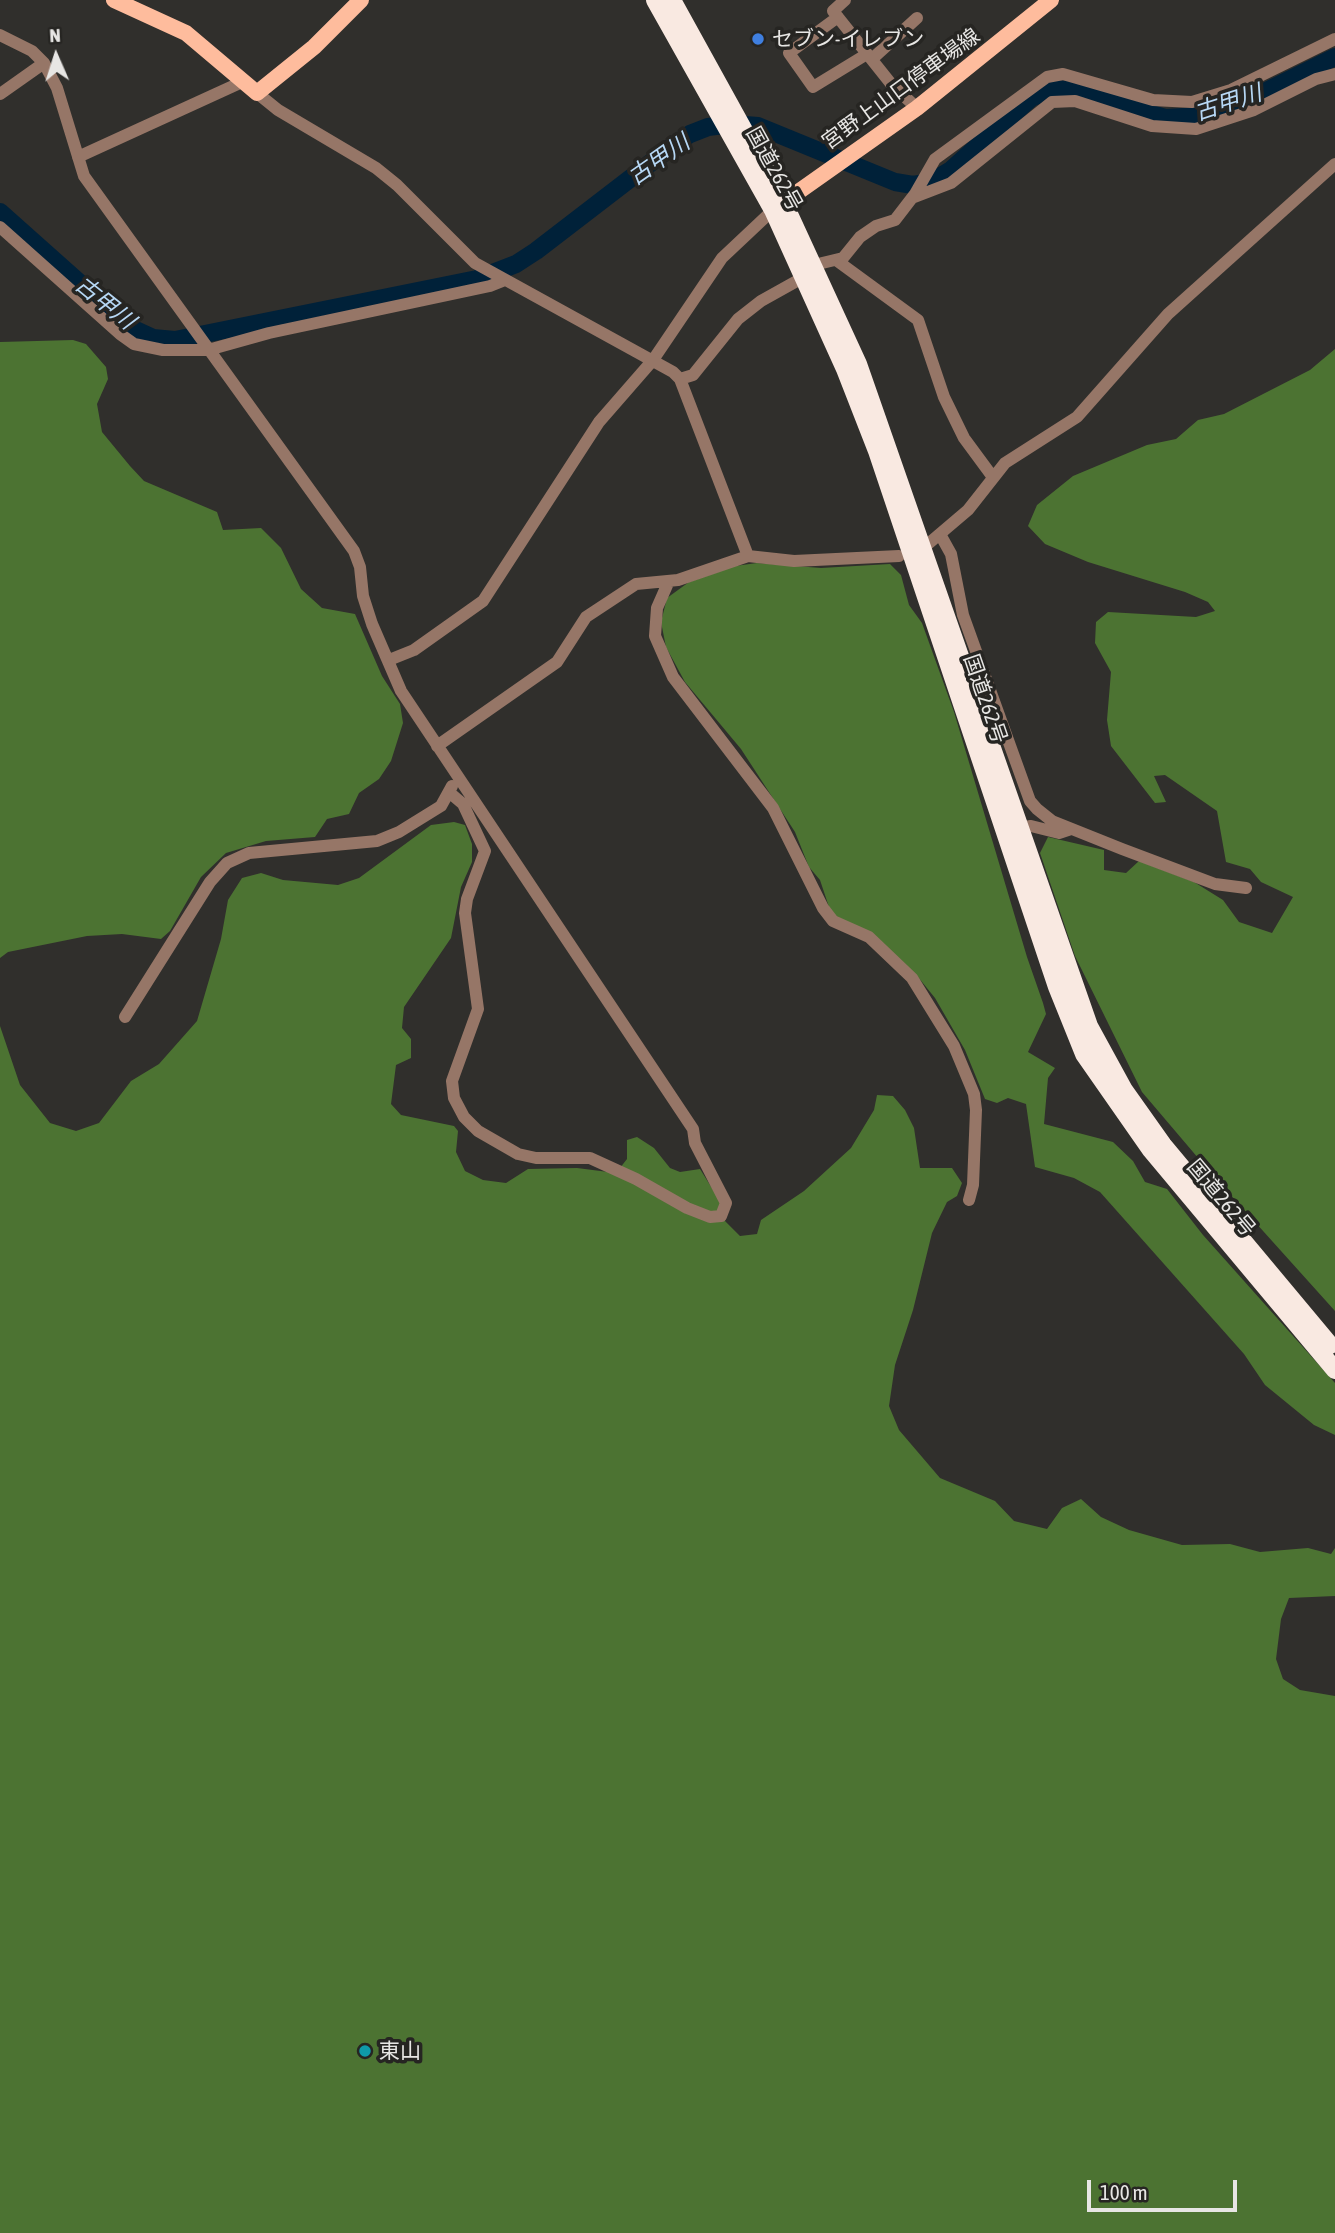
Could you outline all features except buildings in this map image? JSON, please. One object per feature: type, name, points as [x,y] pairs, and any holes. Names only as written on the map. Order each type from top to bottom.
[{"type":"highway","name":"国道262号","points":[[655,0],[778,205],[858,364],[886,437],[1012,830],[1056,987],[1084,1055],[1152,1150],[1335,1370]]},
{"type":"highway","name":"国道262号","points":[[672,0],[727,116]]},
{"type":"highway","name":"国道262号","points":[[1012,830],[1074,989],[1108,1064],[1163,1145],[1335,1351]]},
{"type":"main road","points":[[114,0],[186,33],[257,93],[314,47],[361,0]]},
{"type":"main road","name":"宮野上山口停車場線","points":[[778,205],[917,108],[1051,0]]},
{"type":"street","points":[[845,0],[833,11],[917,108]]},
{"type":"street","points":[[838,17],[789,53],[813,87],[870,56],[918,18]]},
{"type":"street","points":[[0,34],[32,51],[44,63],[57,88],[78,157],[92,189],[354,551],[372,624],[401,691],[454,775],[562,930],[693,1129],[695,1143],[726,1203],[721,1216],[710,1217],[687,1208],[636,1178],[590,1158],[536,1158],[518,1154],[485,1136],[464,1117],[454,1098],[452,1081],[478,1009],[465,913],[467,899],[485,851],[463,804],[450,793]]},
{"type":"street","points":[[680,379],[693,375],[738,319],[761,301],[809,271],[843,258],[860,237],[876,226],[895,220],[914,196],[935,159],[1046,77],[1063,74],[1153,100],[1192,102],[1231,90],[1335,39]]},
{"type":"street","points":[[0,94],[44,63]]},
{"type":"street","points":[[914,196],[951,183],[1052,102],[1075,101],[1152,126],[1196,129],[1254,110],[1316,79],[1335,74]]},
{"type":"street","points":[[78,157],[242,82]]},
{"type":"street","points":[[257,93],[278,110],[376,168],[397,185],[475,263],[653,360],[680,379],[748,556]]},
{"type":"street","points":[[928,544],[941,536],[968,510],[992,476],[1022,451],[1077,417],[1168,314],[1335,164]]},
{"type":"street","points":[[389,660],[414,650],[483,601],[599,422],[653,360],[722,258],[778,205]]},
{"type":"street","points":[[0,228],[67,290],[134,344],[163,350],[207,349],[503,279]]},
{"type":"street","points":[[836,260],[918,320],[944,397],[964,438],[992,476]]},
{"type":"street","points":[[941,536],[951,554],[963,615],[1030,802],[1052,821],[1072,829],[1216,884],[1246,888]]},
{"type":"street","points":[[437,746],[557,662],[586,617],[636,584],[668,583],[748,556],[794,561],[900,556]]},
{"type":"street","points":[[668,583],[657,608],[654,636],[673,677],[773,808],[823,908],[834,921],[869,937],[912,978],[932,1006],[954,1046],[974,1094],[976,1110],[973,1185],[969,1200]]},
{"type":"street","points":[[125,1017],[210,882],[227,863],[249,853],[376,841],[399,832],[441,806],[450,793],[454,775]]},
{"type":"street","points":[[1012,830],[1031,826],[1059,833],[1072,829]]},
{"type":"green space","points":[[73,340],[86,344],[106,367],[108,379],[97,404],[102,432],[130,466],[144,481],[217,512],[223,530],[261,528],[281,548],[301,589],[322,608],[355,614],[382,676],[400,704],[403,723],[391,761],[379,779],[359,793],[349,814],[327,819],[315,837],[266,841],[226,853],[201,877],[170,931],[161,939],[122,934],[87,936],[8,952],[0,958],[0,342]]},
{"type":"green space","points":[[1335,349],[1335,1311],[1142,1092],[1075,956],[1040,853],[1048,837],[1104,850],[1104,870],[1126,873],[1139,861],[1194,882],[1223,900],[1239,922],[1272,933],[1293,897],[1261,882],[1250,869],[1226,862],[1217,811],[1165,775],[1154,776],[1166,802],[1155,803],[1111,746],[1107,720],[1111,672],[1095,643],[1096,622],[1108,612],[1196,617],[1215,611],[1208,602],[1185,592],[1088,562],[1045,544],[1028,526],[1037,505],[1073,476],[1147,445],[1176,439],[1198,420],[1224,414],[1310,370]]},
{"type":"green space","points":[[757,563],[821,568],[890,564],[901,575],[909,605],[922,623],[954,712],[1046,1014],[1028,1052],[1055,1068],[1048,1078],[1044,1124],[1113,1142],[1133,1161],[1145,1182],[1167,1189],[1203,1235],[1335,1383],[1335,1435],[1314,1425],[1265,1385],[1244,1354],[1100,1192],[1074,1178],[1035,1167],[1026,1104],[1008,1098],[997,1103],[985,1099],[965,1050],[935,998],[918,977],[841,922],[830,910],[820,880],[809,867],[795,832],[741,749],[685,682],[666,647],[661,622],[667,598],[689,582],[735,566]]},
{"type":"green space","points":[[454,822],[465,825],[472,844],[472,862],[461,887],[451,938],[404,1007],[402,1028],[411,1039],[411,1058],[396,1065],[391,1104],[401,1115],[454,1126],[458,1131],[456,1152],[465,1171],[483,1180],[506,1183],[528,1169],[577,1168],[616,1173],[627,1159],[627,1140],[637,1137],[654,1148],[670,1168],[680,1172],[700,1169],[720,1201],[725,1221],[740,1236],[757,1234],[761,1220],[804,1191],[851,1148],[874,1110],[877,1095],[893,1096],[905,1110],[914,1128],[920,1168],[952,1168],[962,1183],[957,1196],[947,1202],[932,1233],[913,1310],[895,1365],[889,1406],[899,1430],[940,1478],[995,1501],[1014,1521],[1047,1529],[1062,1508],[1081,1499],[1101,1517],[1129,1530],[1182,1545],[1230,1544],[1260,1552],[1308,1548],[1331,1554],[1335,1548],[1335,1596],[1289,1598],[1281,1619],[1276,1659],[1283,1679],[1300,1690],[1335,1696],[1335,2233],[0,2233],[0,1026],[20,1085],[50,1123],[76,1131],[99,1123],[131,1081],[159,1064],[197,1021],[221,939],[228,900],[242,878],[261,873],[283,880],[338,885],[359,878],[431,825]]},
{"type":"waterway","name":"古甲川","points":[[0,212],[129,327],[153,338],[175,340],[477,279],[516,264],[670,148],[690,134],[708,127],[732,124],[758,126],[895,182],[913,185],[931,182],[951,170],[1031,98],[1051,89],[1071,90],[1165,118],[1201,116],[1240,104],[1335,57]]},
{"type":"place","name":"セブン-イレブン","points":[[758,39]]},
{"type":"place","name":"東山","points":[[365,2051]]}]
